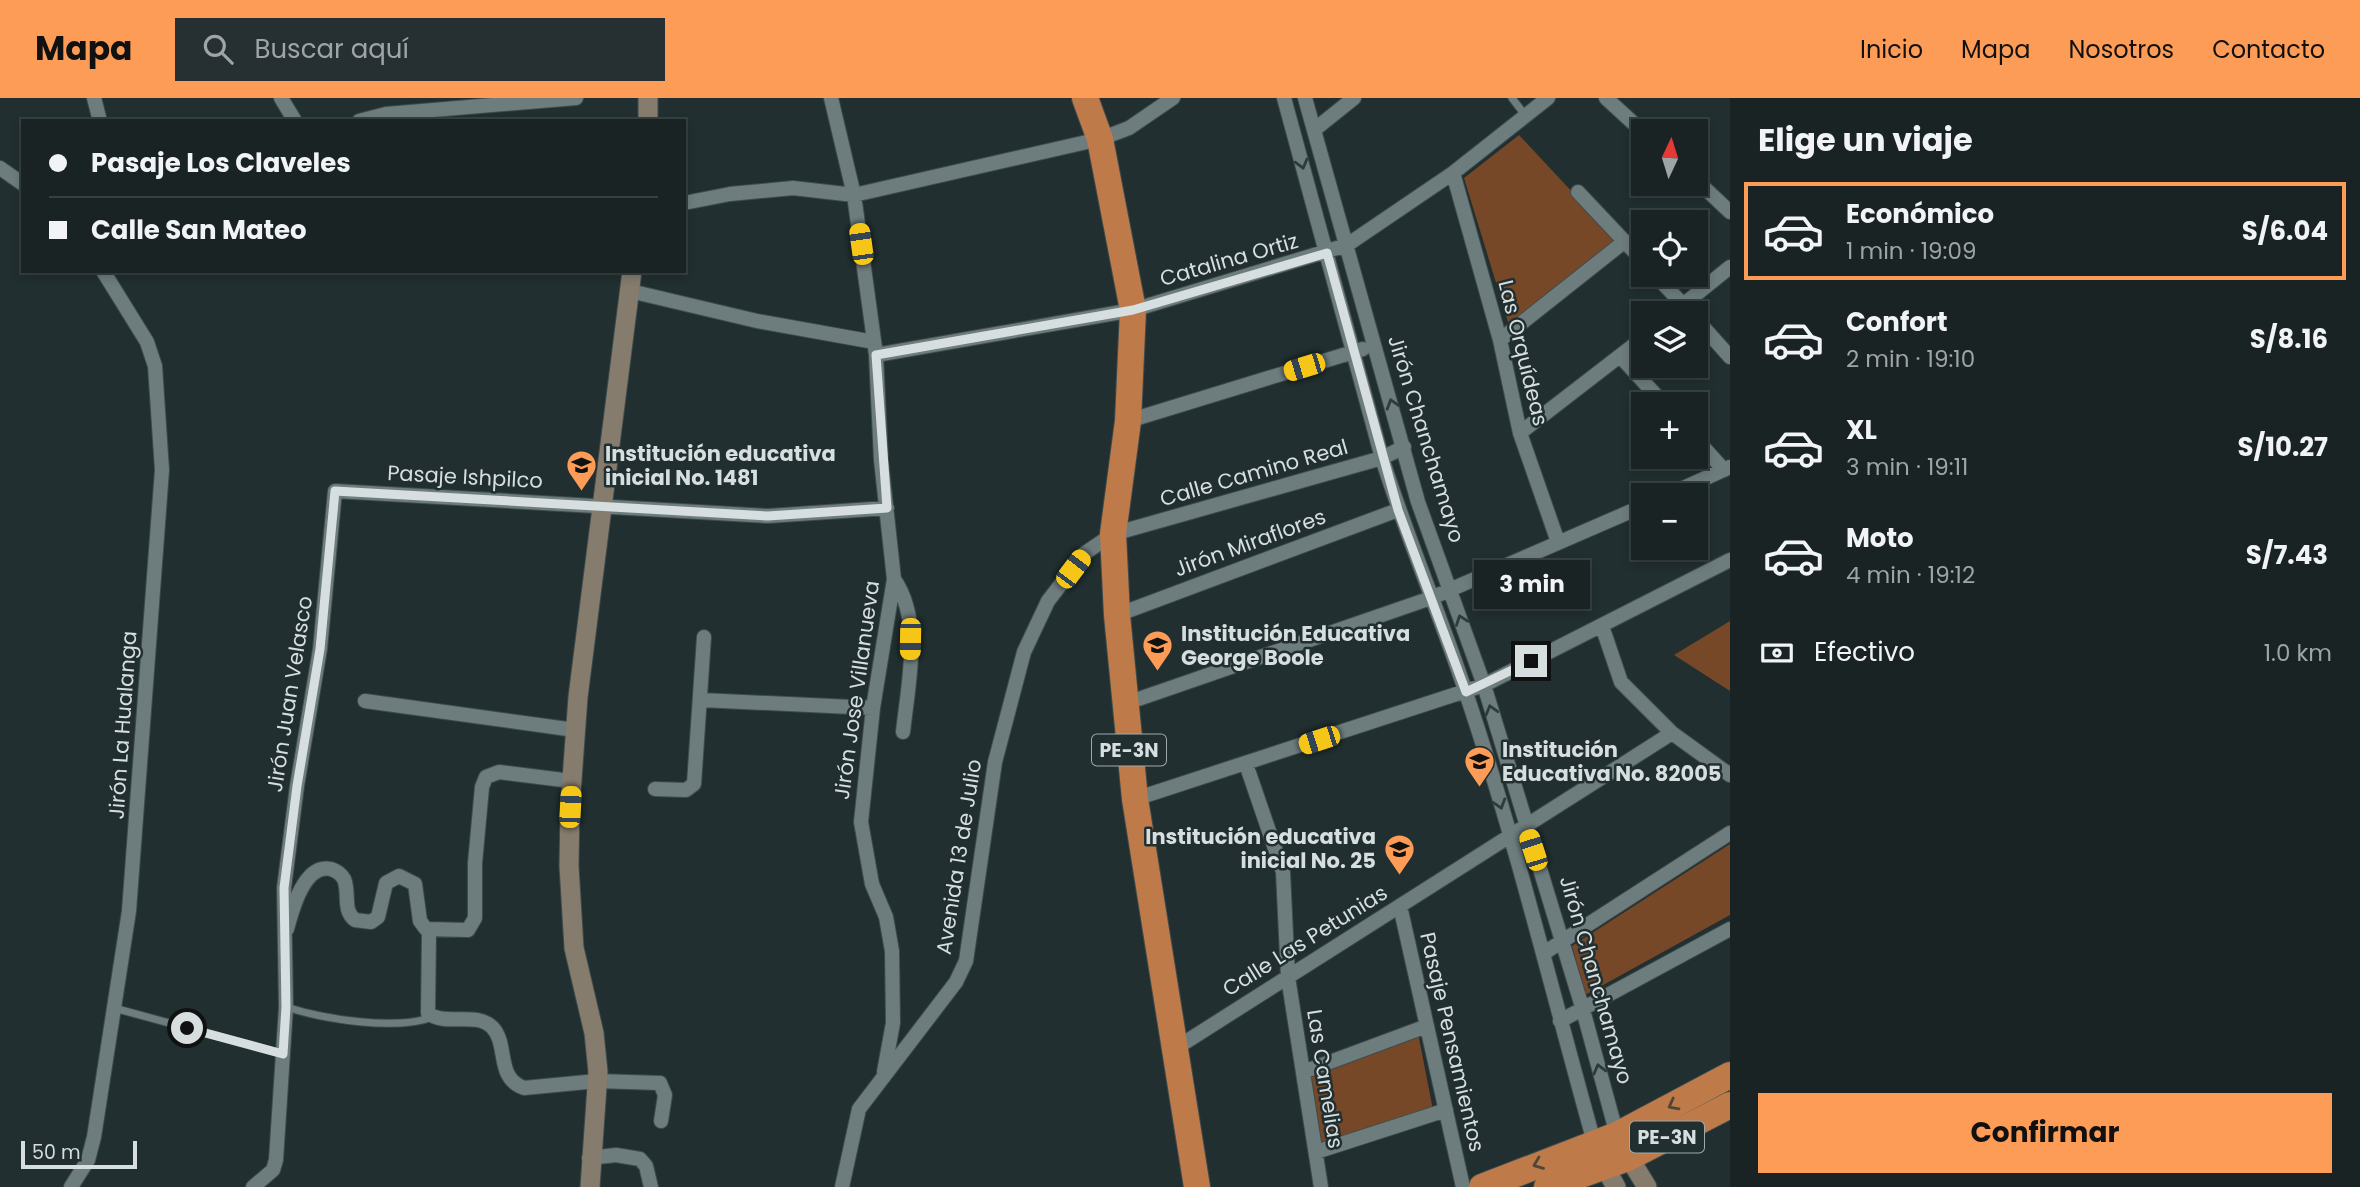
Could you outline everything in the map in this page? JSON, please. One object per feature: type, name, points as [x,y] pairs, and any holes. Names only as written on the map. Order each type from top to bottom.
[{"type":"highway","name":"PE-3N","points":[[1085,98],[1100,139],[1133,310],[1128,421],[1113,534],[1117,615],[1135,799],[1197,1187]]},
{"type":"highway","name":"PE-3N","points":[[1482,1187],[1611,1157],[1730,1075]]},
{"type":"highway","name":"PE-3N","points":[[1547,1187],[1730,1105]]},
{"type":"street","points":[[94,98],[99,119]]},
{"type":"street","points":[[281,98],[294,119]]},
{"type":"street","points":[[367,119],[386,114],[576,98]]},
{"type":"street","points":[[648,98],[648,119]]},
{"type":"street","name":"Jirón Jose Villanueva","points":[[831,98],[854,195],[875,349],[894,579],[873,708],[860,822],[872,884],[886,918],[892,951],[893,1023],[884,1077]]},
{"type":"street","points":[[686,203],[730,194],[793,188],[854,195],[1100,139],[1129,128],[1173,98]]},
{"type":"street","name":"Jirón Chanchamayo","points":[[1284,98],[1382,458],[1398,510],[1466,692],[1544,953],[1560,1021],[1611,1157],[1647,1187]]},
{"type":"street","name":"Jirón Chanchamayo","points":[[1305,98],[1418,502],[1484,685],[1583,1010],[1611,1157]]},
{"type":"street","points":[[1314,130],[1354,98]]},
{"type":"street","name":"Catalina Ortiz","points":[[875,349],[1133,310],[1327,253],[1346,245],[1453,173],[1548,98]]},
{"type":"street","points":[[1606,98],[1631,121]]},
{"type":"street","points":[[0,168],[21,183]]},
{"type":"street","name":"Las Orquídeas","points":[[1453,173],[1500,340],[1520,433],[1558,542]]},
{"type":"street","points":[[1708,191],[1730,212]]},
{"type":"street","points":[[1578,192],[1631,248]]},
{"type":"street","points":[[1500,340],[1625,241]]},
{"type":"street","points":[[1693,301],[1730,267]]},
{"type":"street","name":"Jirón La Hualanga","points":[[71,1187],[88,1160],[94,1137],[130,897],[162,470],[155,366],[147,342],[104,273]]},
{"type":"street","points":[[590,1187],[589,1158],[597,1081],[594,1032],[574,948],[569,866],[571,781],[632,273]]},
{"type":"street","points":[[630,291],[875,349]]},
{"type":"street","points":[[1708,332],[1730,357]]},
{"type":"street","points":[[1128,421],[1374,346]]},
{"type":"street","points":[[1520,433],[1631,347]]},
{"type":"street","points":[[1620,356],[1653,392]]},
{"type":"street","name":"Calle Camino Real","points":[[1113,534],[1382,458],[1404,447]]},
{"type":"street","points":[[1694,483],[1727,468],[1708,450]]},
{"type":"street","name":"Pasaje Ishpilco","points":[[335,491],[768,516],[887,508]]},
{"type":"street","name":"Jirón Juan Velasco","points":[[253,1187],[273,1170],[276,1160],[286,1007],[284,888],[297,786],[320,649],[335,491]]},
{"type":"street","name":"Jirón Miraflores","points":[[1117,615],[1398,510]]},
{"type":"street","points":[[1124,704],[1450,591],[1631,511]]},
{"type":"street","name":"Avenida 13 de Julio","points":[[842,1187],[859,1109],[956,982],[966,961],[995,762],[1024,652],[1048,601],[1085,553],[1113,534]]},
{"type":"street","points":[[1135,799],[1484,685],[1729,563]]},
{"type":"street","points":[[894,579],[904,593],[911,613],[903,732]]},
{"type":"street","points":[[1602,626],[1622,682],[1672,733],[1730,775]]},
{"type":"street","points":[[655,789],[686,790],[694,784],[704,638]]},
{"type":"street","points":[[701,700],[873,708]]},
{"type":"street","points":[[365,701],[575,730]]},
{"type":"street","name":"Calle Las Petunias","points":[[1173,1050],[1672,733]]},
{"type":"street","name":"Las Camelias","points":[[1246,764],[1283,872],[1288,978],[1321,1187]]},
{"type":"street","points":[[429,931],[464,932],[474,923],[475,863],[482,787],[486,777],[499,772],[571,781]]},
{"type":"street","points":[[1544,953],[1730,833]]},
{"type":"street","points":[[285,934],[307,879],[313,872],[327,869],[337,871],[344,879],[349,915],[364,922],[378,918],[386,883],[394,877],[408,878],[417,889],[420,921],[429,931],[427,1009],[433,1017],[478,1020],[492,1027],[505,1069],[519,1086],[597,1081],[660,1083],[665,1095],[661,1121]]},
{"type":"street","name":"Pasaje Pensamientos","points":[[1400,906],[1463,1187]]},
{"type":"street","points":[[1560,1021],[1730,929]]},
{"type":"street","points":[[1303,1072],[1427,1026]]},
{"type":"street","points":[[1316,1152],[1446,1110]]},
{"type":"street","points":[[589,1158],[616,1155],[640,1159],[646,1166],[651,1187]]},
{"type":"lane","points":[[1512,98],[1526,116]]},
{"type":"lane","points":[[286,1007],[308,1014],[365,1021],[422,1021],[433,1017]]},
{"type":"lane","points":[[114,1008],[283,1054]]},
{"type":"shaded area","points":[[1519,135],[1616,239],[1509,325],[1464,178]]},
{"type":"shaded area","points":[[1730,621],[1730,691],[1674,655]]},
{"type":"shaded area","points":[[1730,844],[1730,915],[1585,995],[1572,946]]},
{"type":"shaded area","points":[[1418,1033],[1433,1110],[1318,1147],[1307,1073]]},
{"type":"place","name":"Institución educativa inicial No. 1481","points":[[582,493]]},
{"type":"place","name":"Institución Educativa George Boole","points":[[1158,673]]},
{"type":"place","name":"Institución Educativa No. 82005","points":[[1479,789]]},
{"type":"place","name":"Institución educativa inicial No. 25","points":[[1399,876]]},
{"type":"route","points":[[187,1028],[283,1054],[286,1007],[284,888],[297,786],[320,649],[335,491],[768,516],[887,508],[881,460],[876,355],[1133,310],[1327,253],[1398,510],[1466,692],[1531,661]]}]
